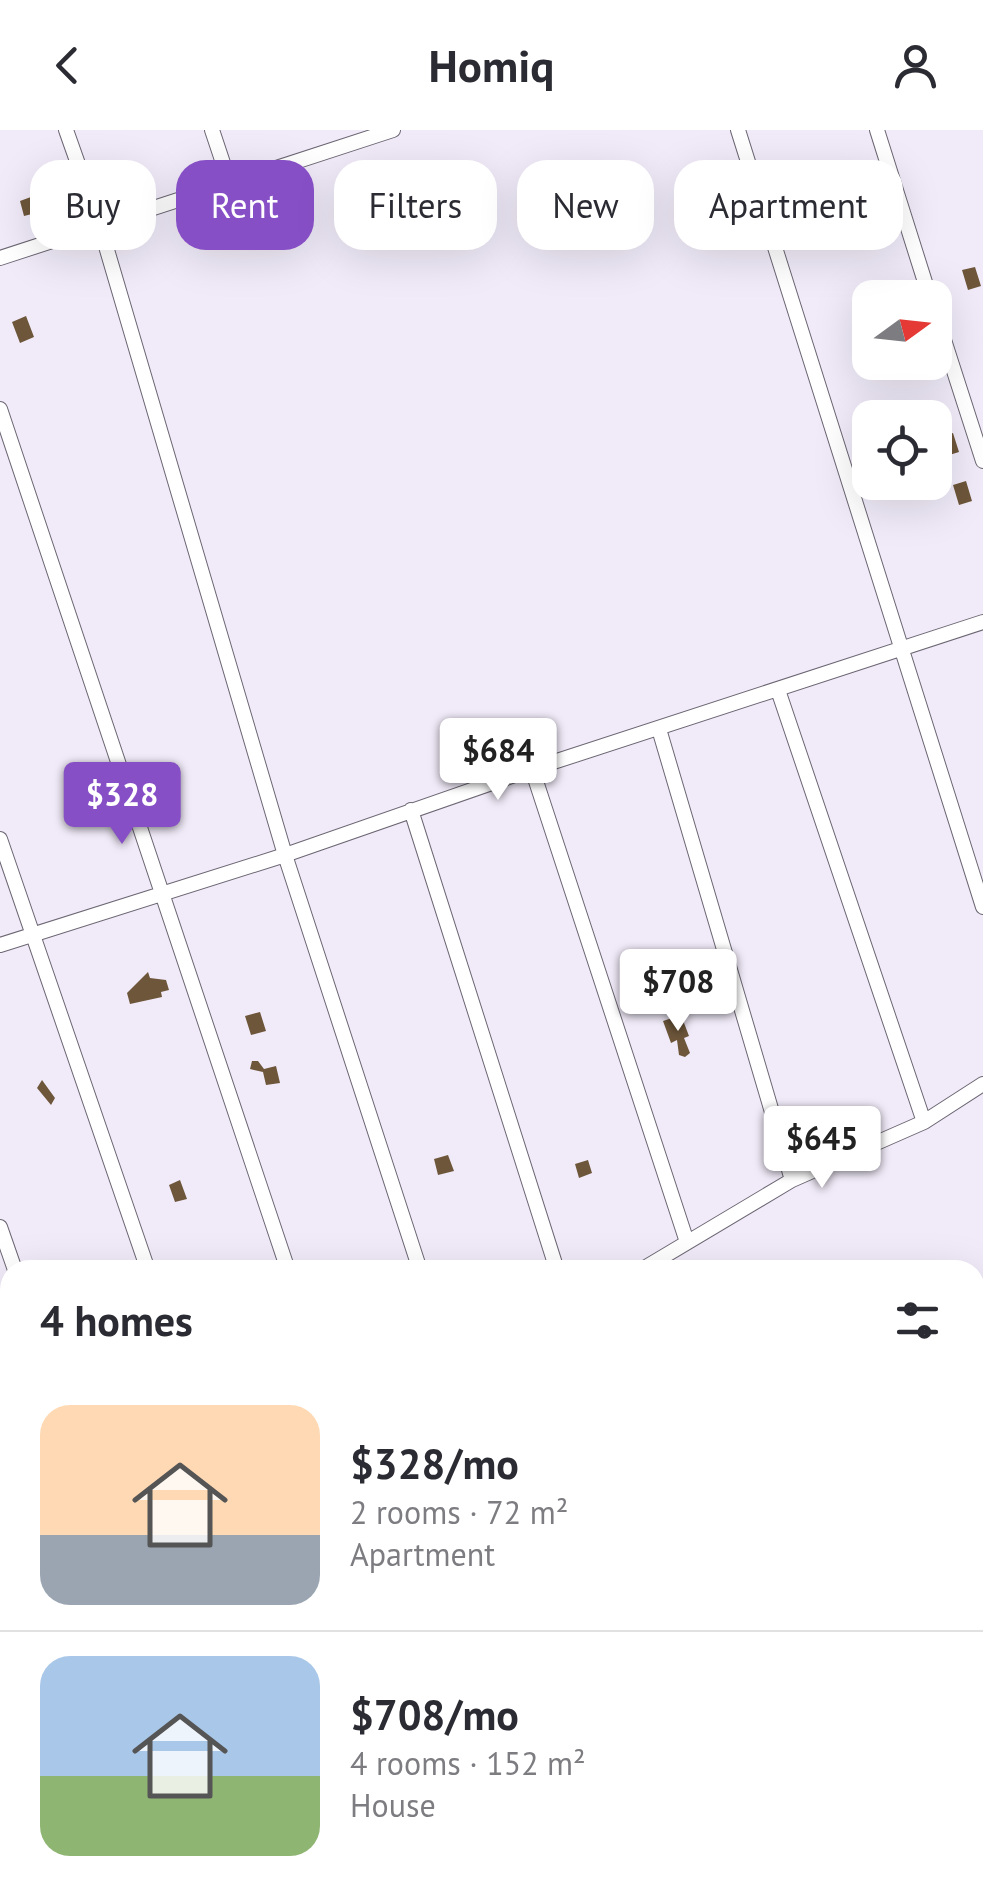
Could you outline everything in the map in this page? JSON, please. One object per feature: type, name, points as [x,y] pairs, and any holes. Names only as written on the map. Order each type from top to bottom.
[{"type":"street","points":[[66,130],[77,160]]},
{"type":"street","points":[[212,130],[222,160]]},
{"type":"street","points":[[293,160],[356,136],[394,130]]},
{"type":"street","points":[[738,130],[983,907]]},
{"type":"street","points":[[876,130],[924,280]]},
{"type":"street","points":[[0,258],[30,248]]},
{"type":"street","points":[[107,250],[286,855],[417,1260]]},
{"type":"street","points":[[952,365],[983,461]]},
{"type":"street","points":[[0,409],[285,1260]]},
{"type":"street","points":[[0,944],[286,855],[532,769],[983,622]]},
{"type":"street","points":[[778,690],[924,1122]]},
{"type":"street","points":[[659,728],[792,1180]]},
{"type":"street","points":[[532,769],[687,1242]]},
{"type":"street","points":[[411,810],[554,1260]]},
{"type":"street","points":[[0,839],[145,1260]]},
{"type":"street","points":[[657,1260],[792,1180],[924,1122],[983,1084]]},
{"type":"street","points":[[0,1226],[12,1260]]},
{"type":"building","points":[[30,197],[30,214],[24,216],[20,201]]},
{"type":"building","points":[[975,267],[981,286],[968,290],[962,270]]},
{"type":"building","points":[[26,316],[34,337],[20,343],[12,322]]},
{"type":"building","points":[[952,433],[959,452],[952,454]]},
{"type":"building","points":[[966,481],[972,501],[959,505],[953,485]]},
{"type":"building","points":[[148,972],[150,978],[166,980],[169,990],[161,992],[162,997],[130,1004],[127,993]]},
{"type":"building","points":[[260,1012],[266,1031],[251,1035],[245,1016]]},
{"type":"building","points":[[681,1015],[689,1036],[684,1038],[690,1053],[685,1057],[679,1055],[677,1040],[671,1043],[663,1021]]},
{"type":"building","points":[[252,1061],[258,1061],[264,1069],[276,1066],[280,1083],[266,1085],[263,1072],[250,1069]]},
{"type":"building","points":[[42,1080],[55,1098],[51,1105],[37,1088]]},
{"type":"building","points":[[448,1155],[454,1171],[438,1175],[434,1159]]},
{"type":"building","points":[[588,1160],[592,1173],[579,1178],[575,1164]]},
{"type":"building","points":[[180,1180],[187,1199],[175,1202],[169,1185]]}]
